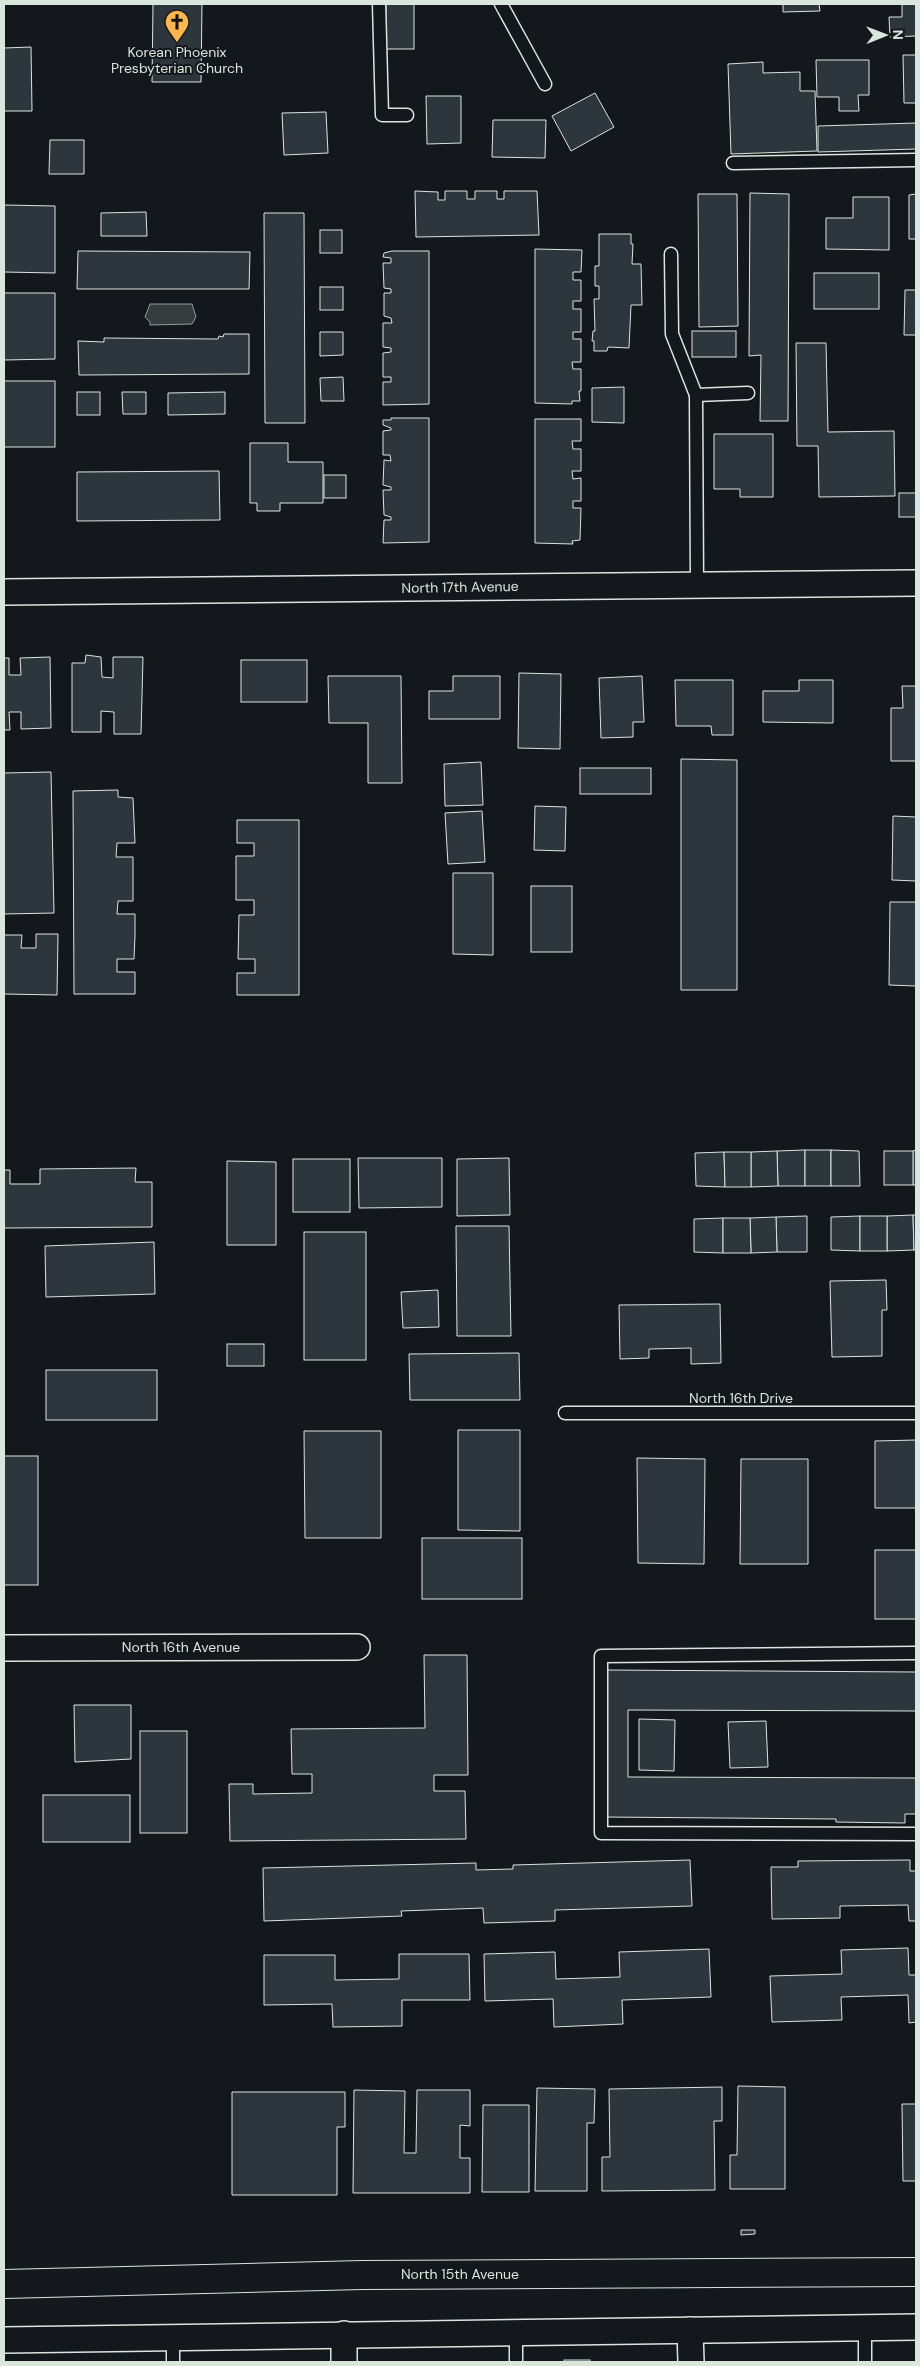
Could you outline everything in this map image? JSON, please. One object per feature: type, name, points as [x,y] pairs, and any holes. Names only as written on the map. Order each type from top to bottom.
[{"type":"street","name":"North 17th Avenue","points":[[4,592],[916,583]]},
{"type":"street","name":"North 16th Avenue","points":[[4,1648],[357,1647]]},
{"type":"street","name":"North 15th Avenue","points":[[4,2284],[362,2275],[916,2272]]},
{"type":"street","points":[[4,2340],[916,2327]]},
{"type":"street","points":[[690,2330],[691,2362]]},
{"type":"street","points":[[344,2334],[344,2362]]},
{"type":"lane","points":[[379,4],[382,115],[406,115]]},
{"type":"lane","points":[[501,4],[545,84]]},
{"type":"lane","points":[[732,162],[916,160]]},
{"type":"lane","points":[[670,254],[672,334],[696,395],[697,585]]},
{"type":"lane","points":[[696,395],[748,393]]},
{"type":"lane","name":"North 16th Drive","points":[[565,1413],[916,1413]]},
{"type":"lane","points":[[916,1652],[601,1656],[601,1833],[916,1834]]},
{"type":"lane","points":[[865,2327],[865,2362]]},
{"type":"lane","points":[[516,2332],[516,2362]]},
{"type":"lane","points":[[173,2337],[173,2362]]},
{"type":"shaded area","points":[[150,304],[192,304],[196,317],[192,324],[150,325],[150,322],[145,317]]},
{"type":"building","name":"Korean Phoenix Presbyterian Church","points":[[153,4],[202,4],[201,82],[152,82]]},
{"type":"building","points":[[386,4],[414,4],[414,49],[386,49]]},
{"type":"building","points":[[783,4],[819,4],[820,11],[783,12]]},
{"type":"building","points":[[902,4],[916,4],[916,36],[890,37],[889,17],[902,17]]},
{"type":"building","points":[[31,47],[32,111],[4,111],[4,48]]},
{"type":"building","points":[[903,55],[916,55],[916,103],[904,103]]},
{"type":"building","points":[[816,60],[869,60],[869,95],[858,95],[859,111],[839,111],[839,97],[817,97]]},
{"type":"building","points":[[763,62],[763,73],[800,72],[800,91],[815,91],[817,151],[731,154],[728,64]]},
{"type":"building","points":[[595,93],[614,127],[571,151],[552,116]]},
{"type":"building","points":[[426,96],[461,96],[461,143],[427,144]]},
{"type":"building","points":[[326,112],[328,153],[284,155],[282,113]]},
{"type":"building","points":[[493,120],[546,120],[545,158],[492,157]]},
{"type":"building","points":[[916,123],[916,149],[818,152],[818,126]]},
{"type":"building","points":[[50,140],[84,140],[84,174],[49,174]]},
{"type":"building","points":[[415,191],[438,192],[438,200],[445,200],[445,191],[467,191],[467,199],[475,199],[475,191],[497,191],[497,199],[504,199],[504,191],[537,191],[539,235],[416,237]]},
{"type":"building","points":[[750,193],[789,194],[788,421],[760,421],[761,355],[749,356]]},
{"type":"building","points":[[698,194],[737,194],[738,326],[699,327]]},
{"type":"building","points":[[916,194],[916,239],[909,239],[909,195]]},
{"type":"building","points":[[853,197],[889,197],[889,250],[826,249],[826,218],[853,218]]},
{"type":"building","points":[[4,205],[55,206],[55,273],[4,272]]},
{"type":"building","points":[[146,212],[147,236],[101,236],[101,213]]},
{"type":"building","points":[[264,213],[304,213],[305,423],[265,423]]},
{"type":"building","points":[[320,230],[342,230],[342,253],[320,253]]},
{"type":"building","points":[[599,234],[631,234],[631,244],[633,244],[632,264],[641,264],[642,305],[631,305],[629,348],[608,347],[607,351],[594,351],[594,341],[592,341],[593,331],[595,331],[594,299],[599,299],[599,286],[595,286],[595,266],[599,266]]},
{"type":"building","points":[[535,249],[582,250],[581,272],[573,272],[573,280],[581,280],[581,301],[573,301],[573,309],[581,309],[581,332],[573,332],[573,339],[581,339],[581,362],[572,362],[573,369],[581,369],[581,391],[579,391],[580,401],[572,401],[572,404],[535,403]]},
{"type":"building","points":[[78,251],[250,252],[249,289],[77,289]]},
{"type":"building","points":[[392,251],[429,251],[429,404],[383,405],[383,382],[391,382],[391,377],[383,377],[383,353],[391,352],[391,348],[383,347],[383,323],[392,323],[391,318],[384,316],[384,293],[391,293],[391,289],[384,288],[383,263],[391,263],[391,258],[383,257],[384,253]]},
{"type":"building","points":[[814,273],[879,273],[879,309],[814,309]]},
{"type":"building","points":[[320,287],[343,287],[343,310],[320,310]]},
{"type":"building","points":[[905,290],[916,290],[916,335],[904,335]]},
{"type":"building","points":[[4,293],[55,293],[55,359],[4,360]]},
{"type":"building","points":[[692,331],[736,331],[736,357],[692,357]]},
{"type":"building","points":[[320,332],[343,332],[343,355],[320,356]]},
{"type":"building","points":[[224,334],[249,334],[249,374],[79,375],[78,341],[104,342],[104,338],[218,339],[219,336],[223,337]]},
{"type":"building","points":[[796,343],[826,343],[828,432],[894,431],[895,496],[819,497],[818,446],[797,446]]},
{"type":"building","points":[[343,377],[344,401],[321,401],[320,378]]},
{"type":"building","points":[[4,381],[55,381],[55,447],[4,447]]},
{"type":"building","points":[[624,387],[624,423],[592,422],[592,388]]},
{"type":"building","points":[[77,392],[100,392],[100,415],[77,415]]},
{"type":"building","points":[[122,392],[146,392],[146,414],[123,414]]},
{"type":"building","points":[[225,392],[225,414],[168,415],[168,393]]},
{"type":"building","points":[[391,418],[429,418],[429,542],[383,543],[384,520],[391,520],[391,517],[384,515],[383,490],[391,490],[391,487],[383,485],[384,460],[391,461],[390,455],[383,455],[383,431],[391,430],[391,428],[383,425],[383,420],[391,420]]},
{"type":"building","points":[[535,419],[581,419],[581,441],[572,441],[573,449],[581,449],[581,471],[572,471],[573,479],[581,478],[581,501],[573,501],[573,508],[581,508],[580,540],[572,541],[573,544],[535,543]]},
{"type":"building","points":[[714,434],[773,434],[773,497],[740,497],[740,489],[714,489]]},
{"type":"building","points":[[250,443],[288,443],[288,462],[323,462],[323,503],[280,503],[280,511],[257,511],[257,503],[250,503]]},
{"type":"building","points":[[219,471],[220,520],[77,521],[77,472]]},
{"type":"building","points":[[324,475],[346,475],[346,498],[324,498]]},
{"type":"building","points":[[899,493],[916,493],[916,517],[899,517]]},
{"type":"building","points":[[86,655],[101,657],[102,677],[113,678],[113,657],[143,657],[141,734],[114,734],[114,712],[101,711],[101,732],[72,732],[72,663],[85,663]]},
{"type":"building","points":[[50,657],[51,728],[21,729],[21,712],[9,712],[10,730],[4,730],[4,658],[9,658],[9,675],[21,675],[20,658]]},
{"type":"building","points":[[241,660],[307,660],[307,702],[241,702]]},
{"type":"building","points":[[519,673],[561,674],[560,749],[518,748]]},
{"type":"building","points":[[328,676],[401,676],[402,783],[368,783],[368,723],[329,723]]},
{"type":"building","points":[[453,676],[500,676],[500,719],[429,719],[429,691],[453,691]]},
{"type":"building","points":[[642,676],[644,722],[633,722],[633,737],[601,738],[599,678]]},
{"type":"building","points":[[675,680],[733,680],[733,735],[712,735],[711,726],[676,726]]},
{"type":"building","points":[[799,680],[833,680],[833,723],[763,722],[763,691],[799,691]]},
{"type":"building","points":[[902,686],[916,686],[916,761],[891,761],[891,708],[903,708]]},
{"type":"building","points":[[681,759],[737,760],[737,990],[681,990]]},
{"type":"building","points":[[481,762],[483,805],[445,806],[444,764]]},
{"type":"building","points":[[580,768],[651,768],[651,794],[580,794]]},
{"type":"building","points":[[51,772],[54,913],[4,914],[4,773]]},
{"type":"building","points":[[118,790],[118,797],[133,798],[135,843],[117,843],[116,857],[133,857],[133,901],[118,901],[117,914],[135,914],[135,936],[134,959],[117,959],[117,972],[135,972],[135,994],[74,994],[73,791]]},
{"type":"building","points":[[535,806],[566,807],[565,851],[534,850]]},
{"type":"building","points":[[482,811],[485,862],[448,864],[445,813]]},
{"type":"building","points":[[893,816],[916,817],[916,881],[892,880]]},
{"type":"building","points":[[237,820],[299,820],[299,995],[237,995],[237,973],[255,973],[255,959],[238,959],[239,915],[254,915],[254,900],[236,900],[236,856],[254,856],[254,843],[237,843]]},
{"type":"building","points":[[453,873],[493,873],[493,955],[453,954]]},
{"type":"building","points":[[531,886],[572,886],[572,952],[531,952]]},
{"type":"building","points":[[890,902],[916,902],[916,986],[889,985]]},
{"type":"building","points":[[36,934],[58,934],[57,995],[4,994],[4,935],[22,935],[21,948],[36,948]]},
{"type":"building","points":[[805,1150],[805,1186],[778,1186],[777,1151]]},
{"type":"building","points":[[805,1150],[831,1150],[831,1186],[805,1186]]},
{"type":"building","points":[[831,1150],[859,1151],[860,1186],[831,1186]]},
{"type":"building","points":[[916,1150],[916,1185],[913,1185],[913,1151]]},
{"type":"building","points":[[777,1151],[778,1186],[751,1187],[751,1152]]},
{"type":"building","points":[[884,1151],[913,1151],[913,1185],[884,1185]]},
{"type":"building","points":[[724,1152],[725,1187],[696,1186],[695,1153]]},
{"type":"building","points":[[724,1152],[751,1152],[751,1187],[725,1187]]},
{"type":"building","points":[[358,1158],[442,1158],[442,1207],[359,1208]]},
{"type":"building","points":[[509,1158],[510,1215],[457,1216],[457,1159]]},
{"type":"building","points":[[293,1159],[350,1159],[350,1212],[293,1212]]},
{"type":"building","points":[[227,1161],[276,1162],[276,1245],[227,1245]]},
{"type":"building","points":[[136,1168],[135,1182],[152,1182],[152,1227],[4,1228],[4,1170],[10,1170],[10,1184],[40,1184],[40,1169]]},
{"type":"building","points":[[913,1215],[914,1250],[887,1251],[887,1216]]},
{"type":"building","points":[[913,1215],[916,1215],[916,1250],[914,1250]]},
{"type":"building","points":[[807,1216],[807,1252],[777,1252],[776,1217]]},
{"type":"building","points":[[860,1216],[860,1251],[831,1250],[831,1217]]},
{"type":"building","points":[[860,1216],[887,1216],[887,1251],[860,1251]]},
{"type":"building","points":[[776,1217],[777,1252],[751,1253],[750,1218]]},
{"type":"building","points":[[723,1218],[723,1253],[694,1252],[694,1219]]},
{"type":"building","points":[[723,1218],[750,1218],[751,1253],[723,1253]]},
{"type":"building","points":[[456,1226],[509,1226],[511,1336],[457,1336]]},
{"type":"building","points":[[304,1232],[366,1232],[366,1360],[304,1360]]},
{"type":"building","points":[[154,1242],[155,1294],[46,1297],[45,1246]]},
{"type":"building","points":[[886,1280],[887,1310],[882,1310],[882,1356],[832,1357],[830,1281]]},
{"type":"building","points":[[438,1290],[439,1327],[403,1328],[401,1292]]},
{"type":"building","points":[[720,1304],[721,1363],[691,1364],[691,1348],[649,1349],[649,1358],[620,1359],[619,1305]]},
{"type":"building","points":[[227,1344],[264,1344],[264,1366],[227,1366]]},
{"type":"building","points":[[519,1353],[520,1400],[410,1400],[409,1354]]},
{"type":"building","points":[[46,1370],[157,1370],[157,1420],[46,1420]]},
{"type":"building","points":[[458,1430],[520,1430],[520,1531],[458,1530]]},
{"type":"building","points":[[304,1431],[381,1431],[381,1538],[305,1538]]},
{"type":"building","points":[[916,1440],[916,1508],[875,1508],[875,1441]]},
{"type":"building","points":[[4,1456],[38,1456],[38,1585],[4,1585]]},
{"type":"building","points":[[637,1458],[705,1459],[704,1564],[638,1563]]},
{"type":"building","points":[[741,1459],[808,1459],[808,1564],[740,1564]]},
{"type":"building","points":[[422,1538],[522,1538],[522,1599],[422,1599]]},
{"type":"building","points":[[875,1550],[916,1550],[916,1619],[875,1619]]},
{"type":"building","points":[[424,1655],[467,1655],[468,1775],[434,1775],[434,1791],[465,1791],[466,1839],[230,1841],[229,1784],[253,1784],[253,1794],[312,1793],[312,1774],[292,1774],[291,1729],[425,1728]]},
{"type":"building","points":[[605,1670],[916,1672],[916,1711],[628,1710],[628,1777],[916,1778],[916,1814],[905,1814],[905,1823],[836,1822],[836,1819],[604,1817]]},
{"type":"building","points":[[74,1705],[131,1705],[131,1759],[75,1762]]},
{"type":"building","points":[[639,1719],[675,1720],[674,1771],[639,1770]]},
{"type":"building","points":[[766,1721],[768,1767],[730,1768],[728,1722]]},
{"type":"building","points":[[140,1731],[187,1731],[187,1833],[140,1833]]},
{"type":"building","points":[[43,1795],[130,1795],[130,1842],[43,1842]]},
{"type":"building","points":[[690,1860],[692,1906],[555,1910],[555,1921],[484,1923],[483,1908],[401,1911],[402,1916],[264,1921],[263,1868],[476,1863],[476,1870],[513,1869],[513,1865]]},
{"type":"building","points":[[910,1860],[910,1871],[916,1871],[916,1921],[909,1921],[908,1905],[840,1906],[840,1918],[772,1919],[771,1867],[798,1867],[798,1861]]},
{"type":"building","points":[[908,1948],[909,1975],[916,1975],[916,2022],[909,2023],[908,1995],[841,1997],[842,2020],[772,2022],[770,1976],[842,1974],[841,1950]]},
{"type":"building","points":[[709,1949],[711,1997],[622,2000],[623,2024],[554,2027],[553,1999],[485,2001],[484,1954],[555,1952],[556,1979],[620,1977],[619,1952]]},
{"type":"building","points":[[399,1954],[469,1954],[470,2000],[402,2000],[402,2026],[333,2027],[332,2004],[264,2005],[264,1955],[335,1955],[335,1980],[399,1979]]},
{"type":"building","points":[[738,2086],[785,2087],[785,2189],[730,2189],[730,2155],[737,2155]]},
{"type":"building","points":[[722,2087],[722,2121],[714,2121],[715,2190],[602,2191],[602,2157],[610,2157],[609,2089]]},
{"type":"building","points":[[537,2088],[595,2089],[594,2123],[587,2123],[587,2191],[535,2191]]},
{"type":"building","points":[[354,2090],[405,2091],[404,2153],[416,2153],[417,2090],[470,2090],[470,2126],[460,2125],[460,2158],[470,2158],[470,2193],[353,2193]]},
{"type":"building","points":[[232,2092],[345,2092],[345,2127],[337,2127],[337,2195],[232,2195]]},
{"type":"building","points":[[902,2104],[916,2104],[916,2181],[903,2181]]},
{"type":"building","points":[[483,2105],[529,2105],[529,2192],[482,2192]]},
{"type":"building","points":[[741,2230],[755,2230],[755,2234],[741,2235]]},
{"type":"building","points":[[564,2360],[590,2360],[590,2362],[564,2362]]},
{"type":"place","name":"Korean Phoenix Presbyterian Church","points":[[177,43]]}]
